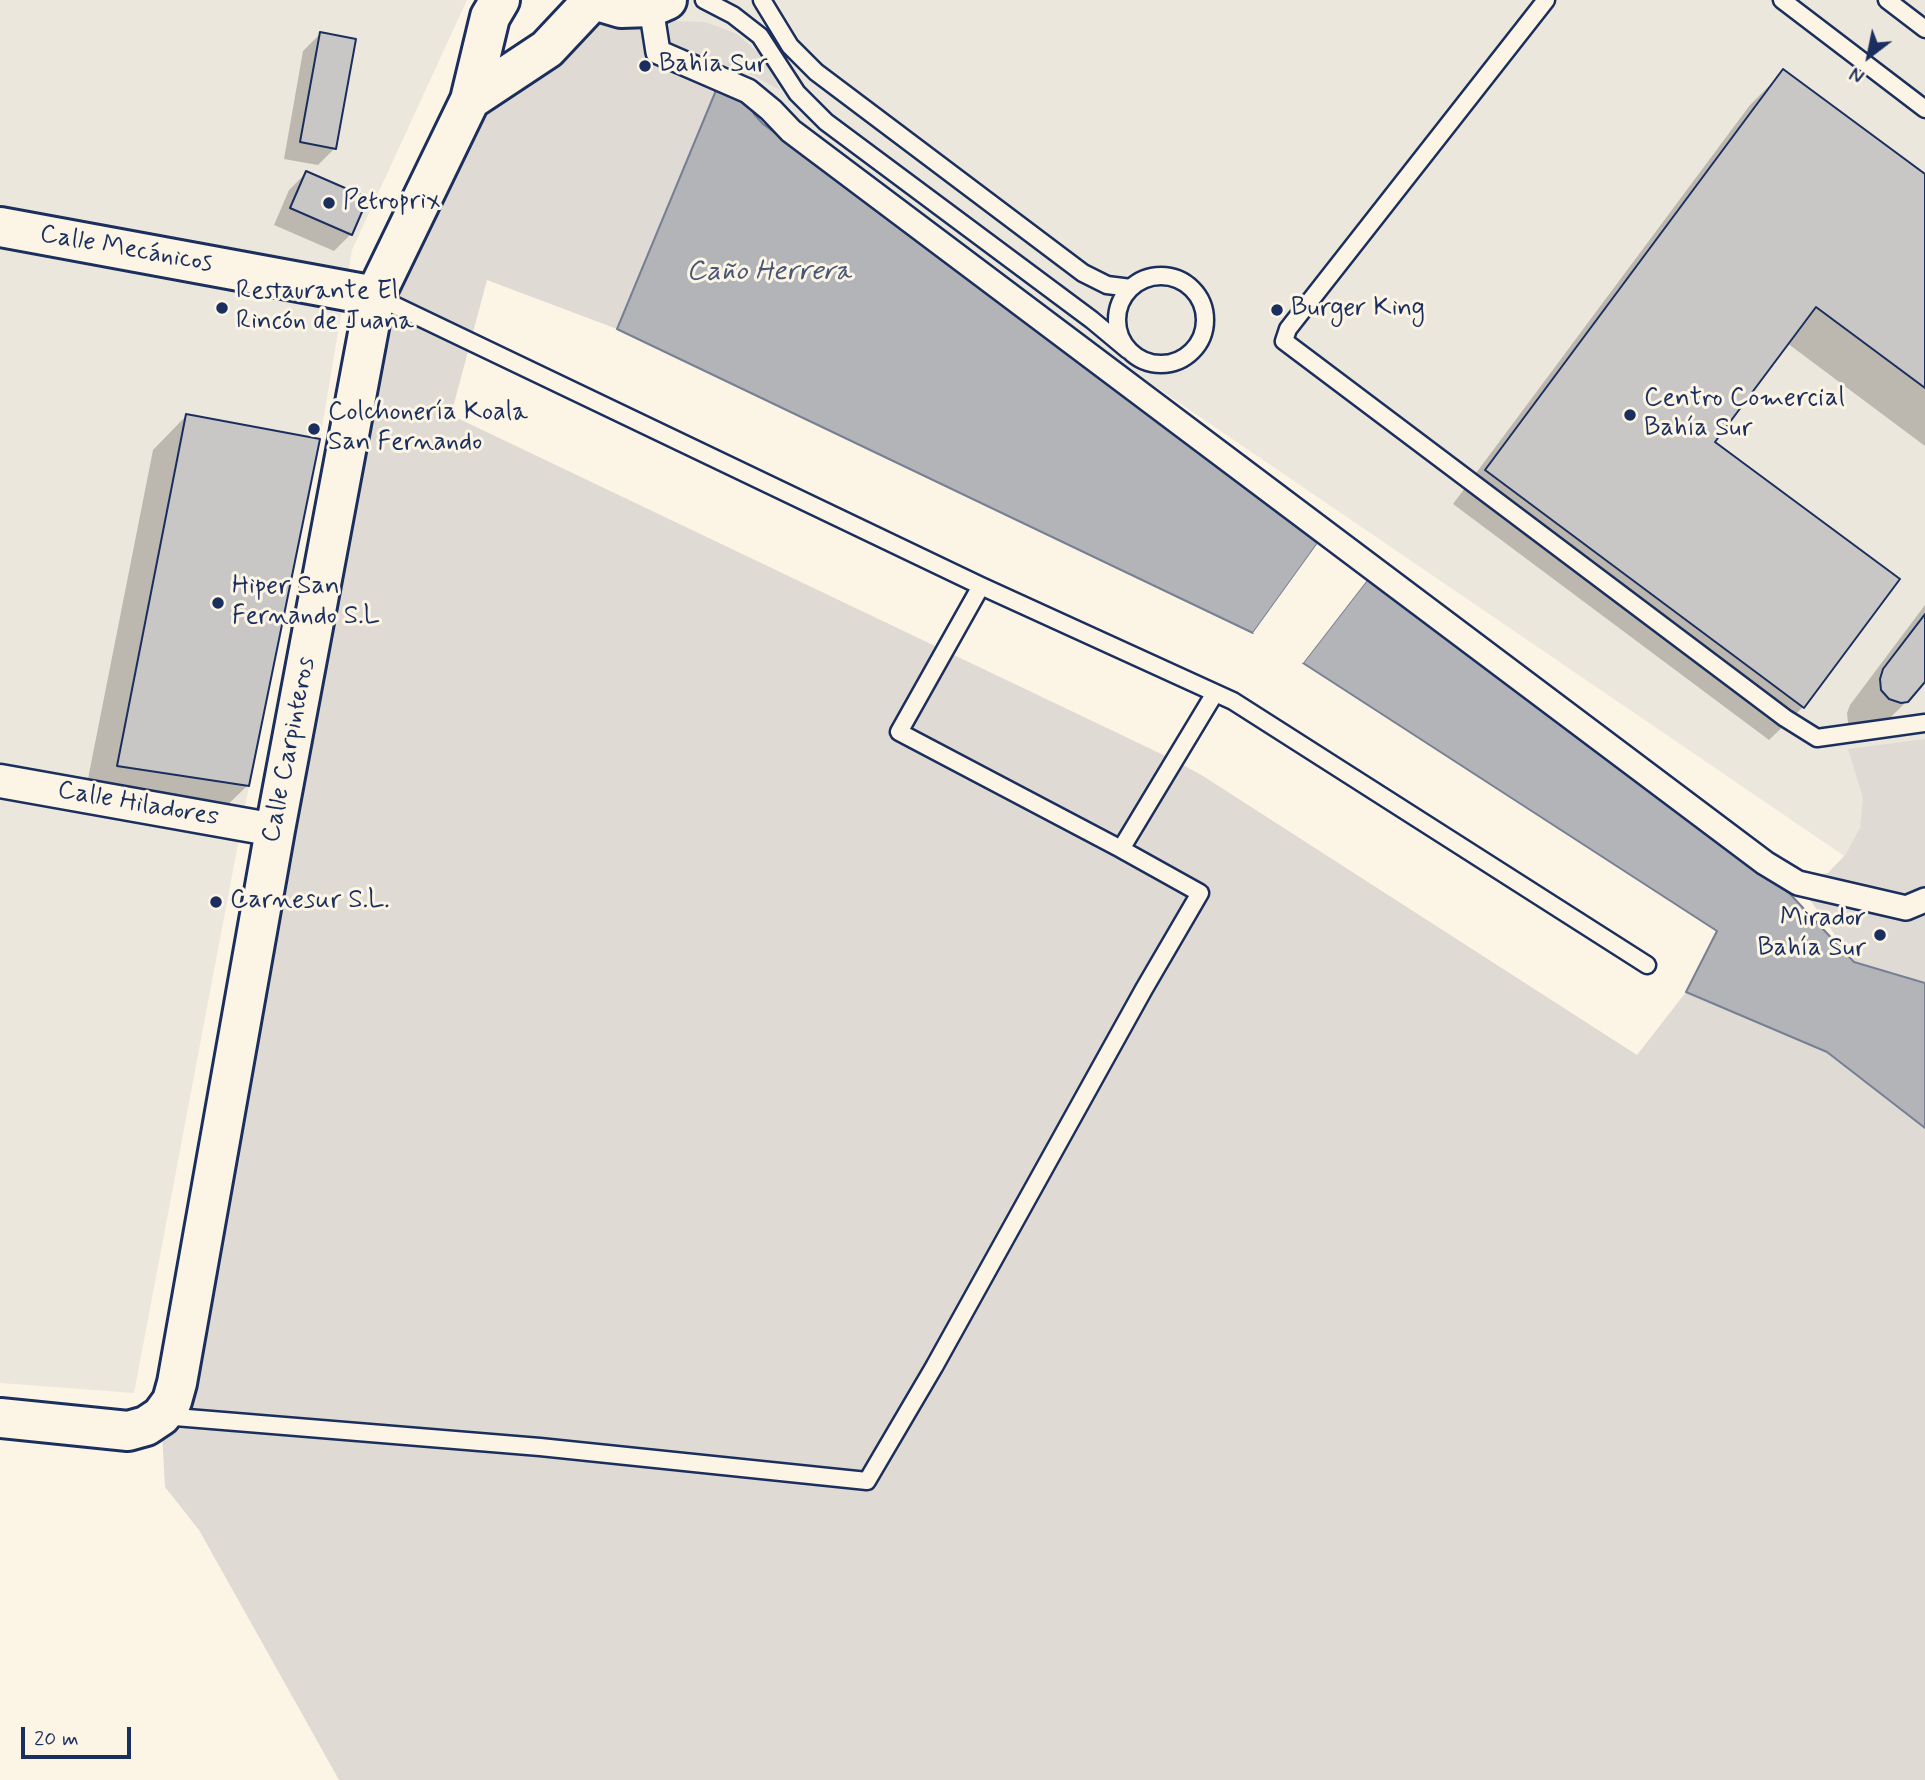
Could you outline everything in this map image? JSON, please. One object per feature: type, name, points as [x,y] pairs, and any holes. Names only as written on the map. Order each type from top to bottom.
[{"type":"street","points":[[470,100],[490,18],[500,0]]},
{"type":"street","points":[[470,100],[547,49],[593,0],[621,8],[659,3],[658,52],[748,90],[813,148],[1765,863],[1798,883],[1892,905],[1906,908],[1925,900]]},
{"type":"street","name":"Calle Carpinteros","points":[[161,1416],[172,1401],[177,1384],[275,830],[375,296],[470,100]]},
{"type":"street","name":"Calle Mecánicos","points":[[0,227],[375,296]]},
{"type":"street","name":"Calle Hiladores","points":[[0,781],[275,830]]},
{"type":"street","points":[[0,1418],[128,1431],[146,1426],[161,1416]]},
{"type":"lane","points":[[704,0],[733,15],[760,36],[797,93],[826,122],[1081,312],[1139,359],[1167,364],[1181,360],[1201,338],[1204,317],[1201,303],[1193,290],[1182,282],[1167,277],[1153,277],[1131,288],[1117,311],[1117,326],[1128,350]]},
{"type":"lane","points":[[762,0],[790,46],[816,72],[1083,273],[1107,285],[1131,288]]},
{"type":"lane","points":[[1546,0],[1288,329],[1284,341],[1785,718],[1817,738],[1925,723]]},
{"type":"lane","points":[[1782,0],[1925,109]]},
{"type":"lane","points":[[1887,0],[1925,29]]},
{"type":"lane","points":[[375,296],[981,586],[1233,701],[1647,965]]},
{"type":"lane","points":[[161,1416],[540,1447],[867,1481],[934,1367],[1200,893],[899,732],[981,586]]},
{"type":"lane","points":[[1121,849],[1215,693]]},
{"type":"shaded area","points":[[0,0],[467,0],[352,250],[320,439],[249,786],[134,1393],[0,1383]]},
{"type":"shaded area","name":"Bahía Sur","points":[[588,0],[1925,0],[1925,911]]},
{"type":"shaded area","points":[[593,0],[668,44],[665,21],[705,22],[737,34],[766,59],[780,90],[752,75],[674,47],[748,91],[617,329],[487,280],[451,415],[1174,760],[1637,1055],[1686,992],[1827,1052],[1925,1128],[1925,1780],[339,1780],[199,1530],[165,1487],[161,1416],[375,296],[470,100]]},
{"type":"shaded area","points":[[1925,739],[1925,983],[1854,962],[1798,883],[1802,877],[1828,873],[1846,854],[1860,828],[1863,798],[1848,749]]},
{"type":"water","name":"Caño Herrera","points":[[717,88],[751,103],[754,114],[763,124],[1320,540],[1253,633],[617,329]]},
{"type":"water","points":[[1368,579],[1790,894],[1854,962],[1925,983],[1925,1128],[1827,1052],[1686,992],[1717,931],[1303,663]]},
{"type":"pier","points":[[1320,540],[1323,542],[1256,634],[1253,633]]},
{"type":"pier","points":[[1366,576],[1368,579],[1303,663],[1300,662]]},
{"type":"building","points":[[320,32],[356,39],[336,149],[300,142]]},
{"type":"building","name":"Centro Comercial Bahía Sur","points":[[1783,69],[1925,174],[1925,388],[1816,307],[1715,442],[1900,579],[1804,708],[1485,470]]},
{"type":"building","name":"Petroprix","points":[[306,171],[368,198],[352,235],[290,208]]},
{"type":"building","name":"Hiper San Fernando S.L","points":[[186,414],[320,439],[249,786],[117,766]]},
{"type":"building","points":[[1925,614],[1925,682],[1908,702],[1889,699],[1881,690],[1883,669]]},
{"type":"place","name":"Bahía Sur","points":[[645,66]]},
{"type":"place","name":"Petroprix","points":[[329,203]]},
{"type":"place","name":"Restaurante El Rincón de Juana","points":[[222,308]]},
{"type":"place","name":"Burger King","points":[[1277,310]]},
{"type":"place","name":"Centro Comercial Bahía Sur","points":[[1630,415]]},
{"type":"place","name":"Colchonería Koala San Fernando","points":[[314,429]]},
{"type":"place","name":"Hiper San Fernando S.L","points":[[218,603]]},
{"type":"place","name":"Carnesur S.L.","points":[[216,902]]},
{"type":"place","name":"Mirador Bahía Sur","points":[[1880,935]]}]
